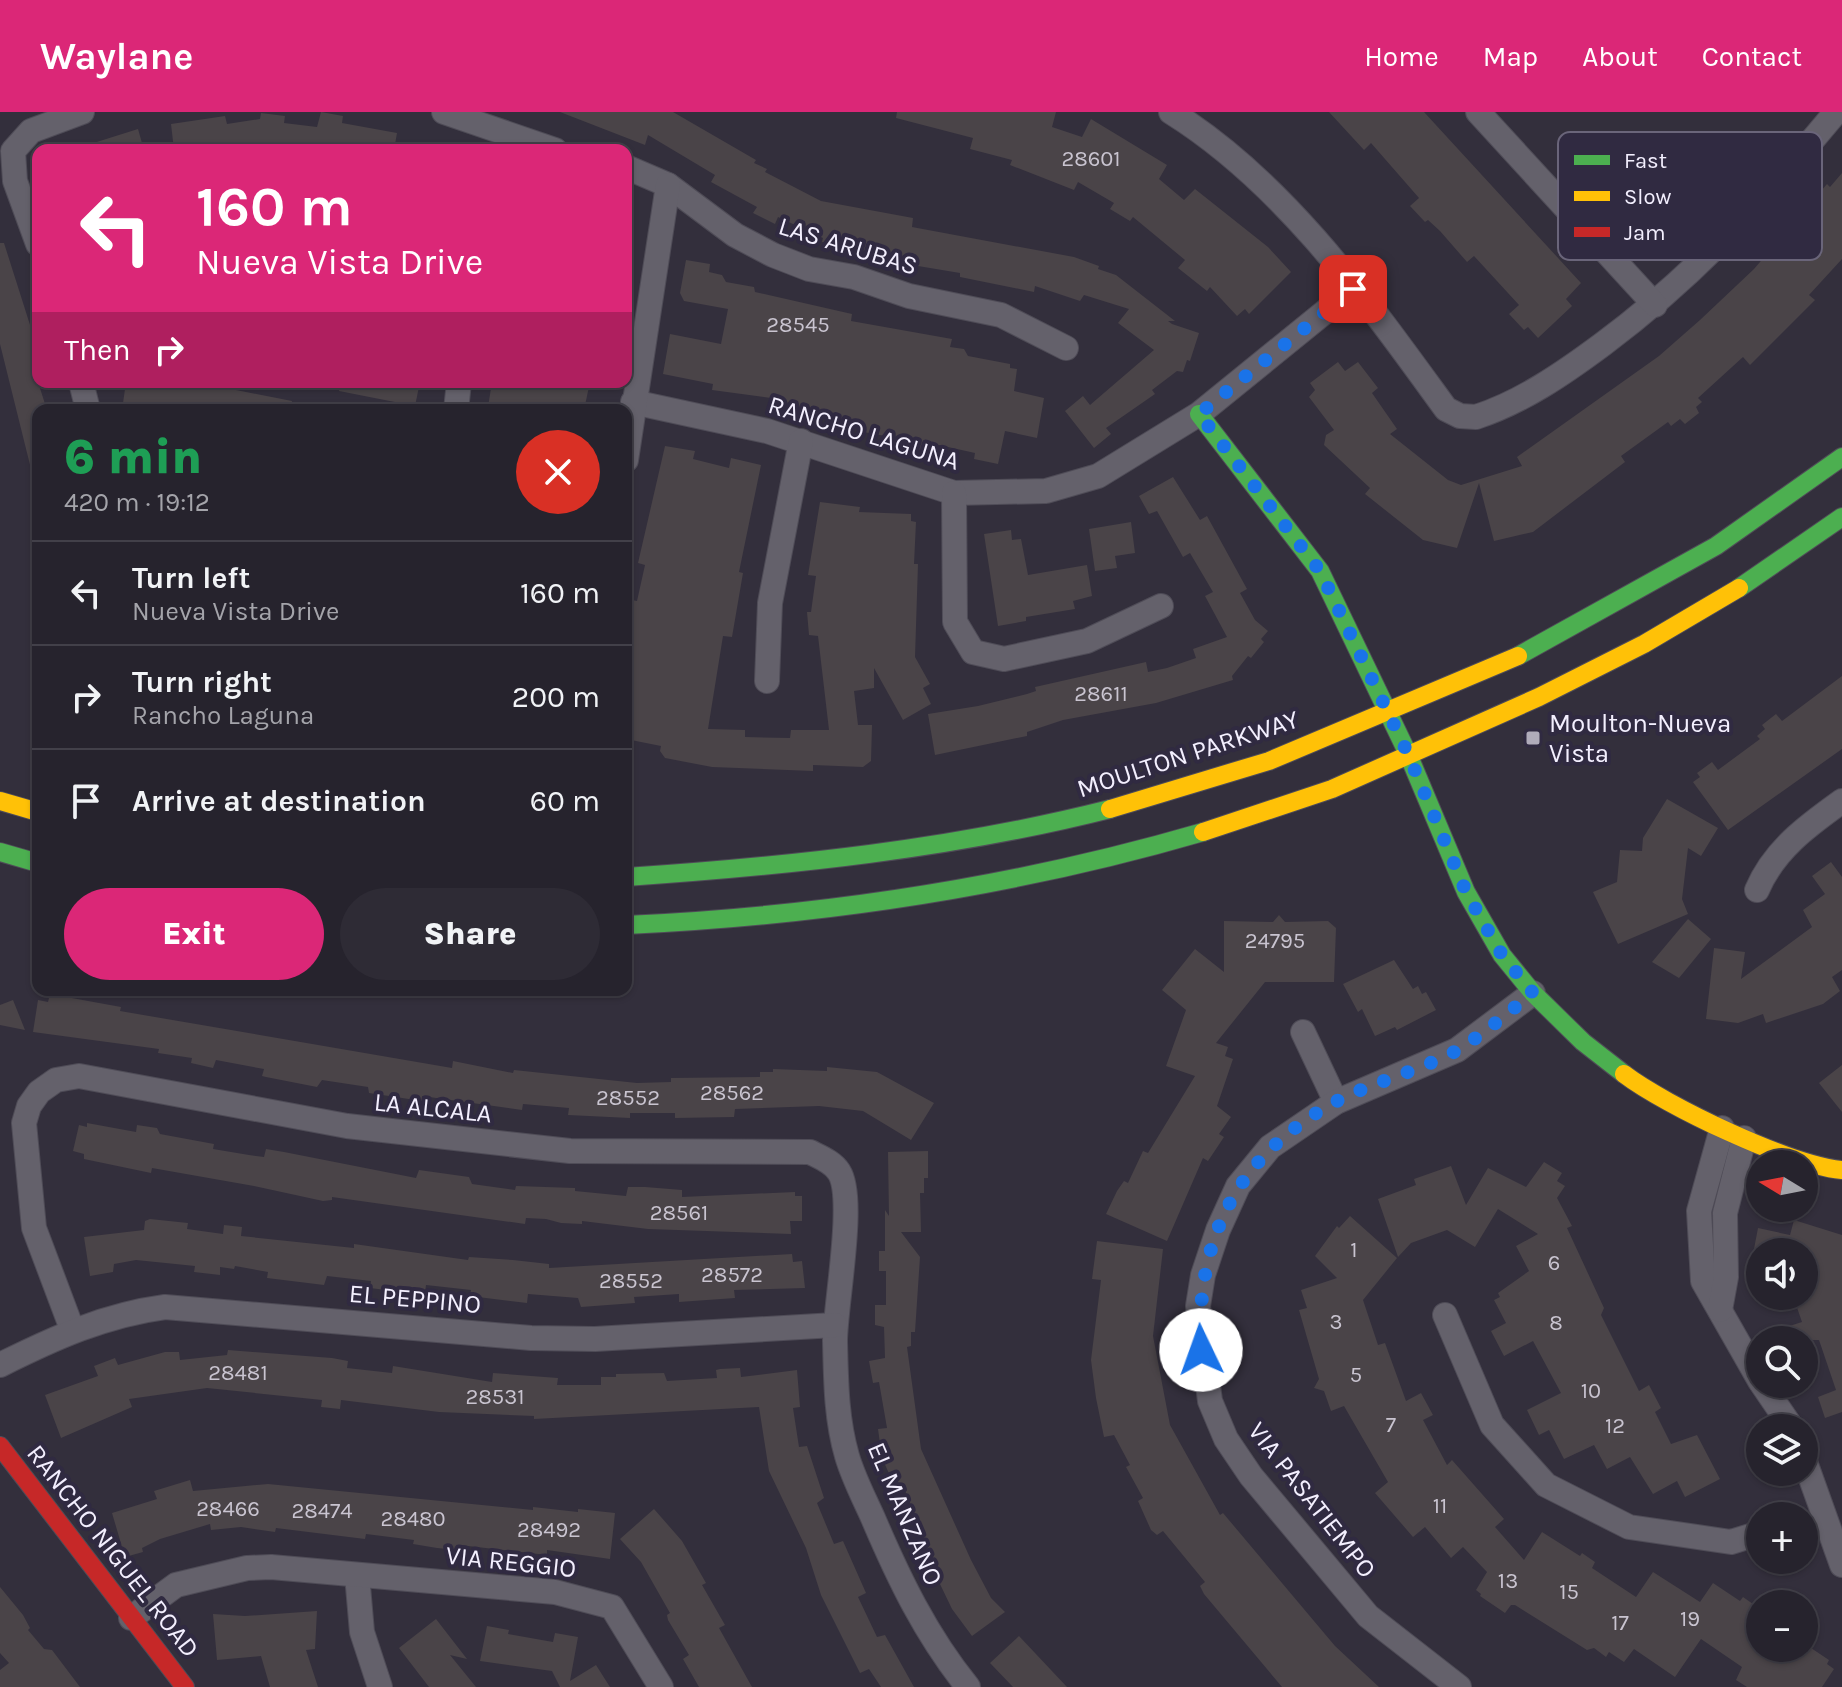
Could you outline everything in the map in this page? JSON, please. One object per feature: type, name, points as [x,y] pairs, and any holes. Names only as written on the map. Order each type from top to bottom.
[{"type":"main road","points":[[1199,414],[1320,571],[1408,754],[1466,892],[1502,955],[1533,993],[1583,1042],[1636,1083],[1744,1138],[1823,1168],[1842,1170]]},
{"type":"main road","name":"MOULTON PARKWAY","points":[[632,877],[780,867],[1032,829],[1148,800],[1269,761],[1387,708],[1484,672],[1634,594],[1716,546],[1842,457]]},
{"type":"main road","points":[[632,925],[788,917],[870,908],[1051,874],[1149,850],[1320,794],[1536,700],[1635,651],[1842,517]]},
{"type":"main road","points":[[0,801],[32,810]]},
{"type":"main road","points":[[0,852],[32,861]]},
{"type":"main road","name":"RANCHO NIGUEL ROAD","points":[[0,1446],[185,1687]]},
{"type":"street","points":[[32,228],[15,181],[13,151],[31,131],[82,112]]},
{"type":"street","points":[[444,112],[507,142]]},
{"type":"street","points":[[1171,112],[1197,128],[1258,178],[1309,231],[1446,409],[1460,416],[1492,412],[1563,374],[1655,305],[1704,260]]},
{"type":"street","points":[[1478,112],[1558,199]]},
{"type":"street","points":[[1819,132],[1836,112]]},
{"type":"street","name":"LAS ARUBAS","points":[[632,170],[668,185],[735,235],[773,255],[809,269],[854,277],[909,296],[1001,315],[1066,348]]},
{"type":"street","points":[[632,410],[668,185]]},
{"type":"street","points":[[1614,260],[1655,305]]},
{"type":"street","name":"RANCHO LAGUNA","points":[[633,402],[801,441],[954,493],[1046,491],[1098,476],[1199,414],[1353,289]]},
{"type":"street","points":[[767,681],[770,603],[801,441]]},
{"type":"street","points":[[954,493],[955,622],[973,652],[1004,659],[1087,641],[1161,606]]},
{"type":"street","points":[[1757,890],[1765,871],[1788,843],[1842,801]]},
{"type":"street","name":"VIA PASATIEMPO","points":[[1459,1687],[1368,1616],[1251,1476],[1226,1439],[1210,1401],[1198,1306],[1203,1275],[1218,1230],[1238,1186],[1270,1147],[1336,1102],[1457,1050],[1533,993]]},
{"type":"street","points":[[1303,1032],[1336,1102]]},
{"type":"street","name":"LA ALCALA","points":[[72,1329],[34,1228],[24,1123],[29,1106],[39,1092],[56,1080],[79,1076],[347,1126],[570,1151],[789,1150],[810,1152],[827,1160]]},
{"type":"street","points":[[1722,1128],[1699,1211],[1703,1281],[1746,1361]]},
{"type":"street","points":[[1720,1310],[1726,1277],[1725,1213],[1744,1138]]},
{"type":"street","name":"EL MANZANO","points":[[827,1160],[840,1173],[844,1190],[841,1288],[835,1325],[836,1403],[847,1458],[906,1594],[946,1659],[968,1687]]},
{"type":"street","points":[[1701,1242],[1725,1239]]},
{"type":"street","name":"EL PEPPINO","points":[[0,1365],[72,1329],[136,1311],[165,1307],[544,1338],[595,1339],[835,1325]]},
{"type":"street","points":[[1445,1315],[1492,1425],[1546,1485],[1629,1527],[1731,1542],[1746,1537]]},
{"type":"street","points":[[1818,1525],[1842,1565]]},
{"type":"street","name":"VIA REGGIO","points":[[131,1618],[176,1585],[247,1568],[555,1592],[612,1607],[661,1687]]},
{"type":"street","points":[[357,1575],[362,1632],[380,1687]]},
{"type":"building","points":[[321,112],[343,116],[342,123],[397,133],[395,144],[173,144],[171,124],[225,116],[227,124],[260,119],[261,113],[285,116],[284,123],[317,127]]},
{"type":"building","points":[[560,112],[673,112],[756,160],[754,163],[767,169],[765,172],[821,201],[913,218],[912,227],[1074,257],[1099,266],[1098,269],[1116,275],[1175,321],[1168,321],[1172,324],[1199,333],[1190,361],[1187,360],[1183,372],[1177,371],[1152,390],[1155,394],[1106,428],[1111,434],[1094,448],[1065,411],[1083,396],[1090,405],[1154,350],[1118,323],[1129,309],[1084,295],[1080,301],[1035,286],[1034,292],[960,277],[960,273],[918,266],[919,262],[822,242],[823,238],[778,217],[775,224],[753,213],[757,207],[711,182],[715,175],[648,135],[645,145]]},
{"type":"building","points":[[897,112],[1056,112],[1052,127],[1082,137],[1091,119],[1167,165],[1159,179],[1184,200],[1195,189],[1268,247],[1291,272],[1249,314],[1245,309],[1237,316],[1210,287],[1207,291],[1178,268],[1185,260],[1133,217],[1130,221],[1110,209],[1114,203],[1078,182],[1074,190],[1010,165],[1012,160],[970,149],[973,138],[896,118]]},
{"type":"building","points":[[1329,112],[1424,112],[1581,283],[1566,299],[1572,306],[1538,338],[1528,327],[1524,330],[1509,314],[1519,305],[1474,256],[1467,262],[1440,231],[1428,220],[1425,222],[1410,206],[1419,198],[1371,143],[1364,150]]},
{"type":"building","points":[[138,129],[142,144],[90,144]]},
{"type":"building","points":[[1842,173],[1842,259],[1809,295],[1815,300],[1750,365],[1743,357],[1698,398],[1702,402],[1696,407],[1699,413],[1685,424],[1680,419],[1671,426],[1668,422],[1621,456],[1625,462],[1533,532],[1494,541],[1479,483],[1457,548],[1423,540],[1365,494],[1370,488],[1324,445],[1326,435],[1334,430],[1309,397],[1315,390],[1310,383],[1338,362],[1345,371],[1358,362],[1378,388],[1372,393],[1397,429],[1390,434],[1448,480],[1461,485],[1522,466],[1517,457],[1659,356],[1762,260],[1822,260],[1822,190],[1827,184],[1830,187]]},
{"type":"building","points":[[0,243],[4,243],[32,331],[32,388],[40,388],[45,404],[32,404],[32,473],[0,344]]},
{"type":"building","points":[[686,260],[710,264],[709,272],[722,275],[726,282],[754,287],[755,292],[852,314],[851,321],[952,339],[950,347],[964,349],[968,356],[1010,364],[1010,368],[1017,369],[1014,391],[1044,398],[1037,438],[1005,431],[998,464],[974,459],[975,453],[930,443],[928,451],[906,447],[907,440],[858,431],[860,423],[816,415],[817,411],[770,402],[771,398],[712,390],[713,384],[663,374],[670,334],[721,344],[728,309],[684,301],[680,293]]},
{"type":"building","points":[[125,388],[226,388],[292,401],[292,404],[123,403]]},
{"type":"building","points":[[339,388],[419,388],[415,404],[339,391]]},
{"type":"building","points":[[491,388],[589,388],[585,404],[488,404]]},
{"type":"building","points":[[665,446],[695,451],[693,459],[729,468],[731,458],[761,465],[739,572],[743,573],[732,637],[723,636],[708,729],[745,730],[745,737],[790,738],[791,730],[829,730],[818,636],[809,635],[807,612],[811,612],[816,576],[808,575],[820,502],[860,507],[859,512],[911,514],[911,521],[916,522],[914,564],[918,564],[915,657],[930,684],[923,688],[931,704],[903,720],[874,668],[874,688],[854,691],[858,725],[872,725],[871,761],[863,767],[813,765],[813,771],[712,767],[665,758],[660,751],[661,746],[632,740],[632,600],[637,601],[645,565],[638,563]]},
{"type":"building","points":[[1173,477],[1200,520],[1207,516],[1247,589],[1240,593],[1255,620],[1268,631],[1261,639],[1264,642],[1232,676],[1233,680],[1156,703],[1063,720],[1027,732],[1027,736],[935,755],[928,714],[978,706],[1036,691],[1035,687],[1146,662],[1148,672],[1167,668],[1196,658],[1193,649],[1227,637],[1205,596],[1213,592],[1190,553],[1183,557],[1157,511],[1149,514],[1139,496]]},
{"type":"building","points":[[1131,522],[1135,553],[1115,556],[1117,568],[1095,571],[1089,529]]},
{"type":"building","points":[[1011,530],[1012,540],[1021,539],[1028,575],[1087,565],[1092,596],[1073,601],[1075,609],[1026,617],[1026,621],[998,626],[984,534]]},
{"type":"building","points":[[1842,676],[1842,749],[1728,830],[1693,782],[1700,777],[1697,773],[1712,762],[1718,770],[1760,739],[1757,736],[1765,729],[1762,725],[1776,714],[1782,721]]},
{"type":"building","points":[[1667,799],[1718,828],[1701,856],[1688,848],[1682,899],[1688,914],[1618,944],[1593,892],[1617,882],[1620,850],[1642,851],[1643,838]]},
{"type":"building","points":[[1831,862],[1842,877],[1842,970],[1832,977],[1840,991],[1823,1004],[1766,1023],[1763,1014],[1738,1023],[1706,1019],[1714,948],[1745,952],[1741,979],[1812,927],[1803,910],[1825,894],[1812,876]]},
{"type":"building","points":[[1279,915],[1285,922],[1328,921],[1336,928],[1334,982],[1265,982],[1216,1043],[1228,1047],[1225,1056],[1233,1059],[1217,1106],[1231,1117],[1219,1134],[1224,1137],[1208,1161],[1203,1158],[1167,1241],[1106,1214],[1117,1191],[1124,1181],[1128,1183],[1143,1151],[1148,1153],[1195,1076],[1166,1066],[1186,1010],[1162,990],[1195,949],[1224,972],[1224,921],[1273,922]]},
{"type":"building","points":[[1688,919],[1711,939],[1679,978],[1652,962]]},
{"type":"building","points":[[1394,960],[1413,989],[1418,986],[1422,994],[1426,992],[1436,1010],[1397,1030],[1395,1027],[1375,1036],[1362,1009],[1358,1012],[1343,984]]},
{"type":"building","points":[[50,996],[61,996],[121,1007],[120,1011],[452,1068],[453,1061],[513,1073],[514,1070],[637,1083],[671,1082],[671,1078],[760,1077],[760,1072],[773,1072],[773,1069],[827,1071],[827,1067],[877,1072],[934,1103],[911,1140],[863,1111],[819,1106],[735,1109],[734,1117],[675,1118],[675,1113],[630,1113],[630,1118],[568,1115],[569,1108],[523,1104],[522,1110],[422,1096],[422,1101],[369,1093],[368,1087],[322,1080],[317,1087],[266,1077],[262,1076],[264,1069],[216,1060],[213,1068],[191,1063],[192,1058],[158,1053],[159,1049],[33,1032],[38,1000],[48,1002]]},
{"type":"building","points":[[13,1000],[25,1030],[0,1025],[0,1005]]},
{"type":"building","points":[[1842,1065],[1842,1112],[1819,1083]]},
{"type":"building","points":[[87,1123],[136,1132],[137,1125],[157,1128],[160,1134],[214,1144],[213,1149],[249,1155],[264,1157],[266,1149],[416,1178],[419,1170],[469,1177],[472,1184],[515,1190],[516,1186],[575,1188],[575,1191],[626,1196],[628,1187],[645,1187],[682,1190],[682,1197],[795,1192],[795,1196],[802,1196],[802,1221],[790,1221],[791,1234],[648,1229],[526,1218],[525,1224],[332,1197],[332,1200],[323,1201],[152,1168],[151,1173],[84,1159],[84,1154],[73,1151],[79,1125],[87,1127]]},
{"type":"building","points":[[928,1151],[928,1178],[924,1178],[924,1193],[920,1193],[921,1232],[901,1232],[920,1257],[915,1332],[911,1332],[911,1346],[907,1347],[921,1449],[971,1560],[991,1598],[1005,1612],[972,1636],[952,1609],[917,1536],[922,1532],[904,1488],[897,1491],[882,1458],[878,1429],[887,1428],[879,1382],[873,1383],[869,1361],[885,1358],[884,1327],[875,1325],[875,1305],[886,1305],[886,1271],[879,1271],[879,1251],[885,1251],[885,1210],[889,1216],[888,1152]]},
{"type":"building","points":[[1544,1162],[1562,1173],[1557,1181],[1565,1186],[1557,1198],[1572,1226],[1567,1228],[1604,1308],[1601,1315],[1639,1391],[1649,1385],[1661,1408],[1655,1412],[1671,1444],[1697,1435],[1720,1479],[1685,1497],[1677,1481],[1653,1494],[1630,1457],[1607,1469],[1594,1445],[1564,1459],[1549,1430],[1539,1435],[1527,1410],[1561,1393],[1533,1341],[1504,1356],[1491,1331],[1506,1323],[1494,1300],[1500,1297],[1498,1293],[1529,1271],[1516,1246],[1538,1234],[1498,1209],[1475,1247],[1447,1230],[1411,1243],[1398,1257],[1378,1199],[1416,1185],[1414,1179],[1451,1166],[1466,1205],[1488,1168],[1526,1187]]},
{"type":"building","points":[[1350,1216],[1397,1258],[1363,1300],[1378,1345],[1385,1343],[1406,1401],[1421,1393],[1433,1415],[1423,1420],[1447,1465],[1452,1460],[1504,1519],[1495,1527],[1524,1560],[1542,1532],[1580,1556],[1582,1553],[1595,1562],[1592,1568],[1636,1597],[1653,1572],[1700,1602],[1713,1583],[1740,1601],[1743,1597],[1746,1599],[1746,1662],[1818,1662],[1818,1653],[1829,1660],[1827,1664],[1834,1669],[1822,1687],[1747,1687],[1736,1680],[1742,1667],[1701,1639],[1675,1677],[1634,1649],[1624,1662],[1609,1652],[1606,1657],[1594,1648],[1587,1650],[1515,1605],[1511,1605],[1505,1613],[1480,1596],[1476,1590],[1487,1572],[1463,1547],[1451,1558],[1425,1527],[1413,1537],[1375,1493],[1388,1482],[1344,1406],[1331,1411],[1324,1391],[1314,1388],[1319,1379],[1299,1310],[1307,1308],[1301,1290],[1337,1278],[1315,1256],[1337,1226],[1339,1228]]},
{"type":"building","points":[[145,1221],[188,1223],[187,1229],[223,1234],[224,1225],[242,1227],[241,1236],[354,1248],[354,1244],[468,1260],[469,1257],[513,1260],[549,1264],[549,1268],[792,1254],[793,1262],[802,1261],[805,1288],[734,1290],[735,1298],[679,1302],[679,1294],[634,1297],[635,1303],[581,1307],[578,1298],[528,1294],[527,1303],[470,1296],[471,1290],[426,1285],[425,1293],[370,1288],[371,1281],[327,1276],[324,1285],[267,1278],[268,1272],[235,1266],[234,1269],[220,1267],[220,1275],[194,1272],[195,1266],[136,1260],[114,1264],[113,1272],[90,1276],[84,1237],[144,1230]]},
{"type":"building","points":[[1793,1222],[1800,1222],[1842,1235],[1842,1412],[1825,1418],[1818,1397],[1836,1390],[1818,1340],[1818,1326],[1790,1326],[1802,1322],[1798,1310],[1818,1310],[1818,1238],[1756,1238],[1758,1228],[1790,1235]]},
{"type":"building","points":[[1097,1241],[1163,1249],[1153,1336],[1170,1425],[1220,1515],[1223,1513],[1335,1646],[1379,1687],[1282,1687],[1204,1594],[1200,1586],[1205,1582],[1163,1531],[1157,1535],[1151,1530],[1138,1501],[1143,1498],[1126,1467],[1130,1465],[1114,1435],[1104,1437],[1096,1398],[1091,1360],[1101,1280],[1092,1279]]},
{"type":"building","points":[[228,1350],[332,1358],[348,1361],[347,1368],[392,1373],[393,1366],[492,1382],[493,1373],[558,1378],[557,1385],[601,1385],[601,1377],[616,1377],[616,1374],[664,1373],[667,1381],[717,1378],[716,1370],[720,1369],[740,1368],[741,1377],[797,1370],[800,1407],[793,1408],[799,1447],[807,1446],[824,1498],[817,1503],[834,1544],[843,1541],[866,1593],[858,1597],[877,1637],[885,1635],[914,1687],[881,1687],[869,1669],[860,1673],[821,1595],[806,1548],[769,1471],[759,1407],[534,1419],[534,1416],[439,1412],[341,1400],[340,1409],[321,1407],[322,1400],[207,1388],[129,1399],[132,1407],[61,1438],[45,1395],[98,1376],[94,1366],[115,1358],[118,1365],[165,1352],[179,1352],[180,1360],[227,1355]]},
{"type":"building","points":[[190,1480],[193,1491],[268,1484],[533,1510],[533,1507],[615,1513],[610,1559],[547,1550],[547,1555],[459,1545],[458,1550],[437,1548],[413,1544],[414,1540],[366,1534],[365,1539],[276,1528],[275,1532],[241,1527],[211,1530],[210,1524],[160,1539],[142,1548],[143,1552],[125,1557],[112,1513],[157,1499],[154,1491]]},
{"type":"building","points":[[654,1509],[682,1541],[706,1583],[702,1585],[725,1625],[719,1628],[752,1687],[699,1687],[683,1659],[689,1655],[668,1620],[670,1613],[641,1562],[620,1539]]},
{"type":"building","points":[[0,1587],[23,1615],[30,1628],[28,1630],[44,1649],[52,1650],[80,1687],[0,1687],[0,1670],[9,1663],[0,1653]]},
{"type":"building","points":[[317,1611],[315,1649],[306,1650],[318,1687],[270,1687],[261,1656],[217,1660],[213,1614],[245,1616]]},
{"type":"building","points":[[436,1619],[467,1659],[450,1655],[476,1687],[429,1687],[399,1648]]},
{"type":"building","points":[[487,1626],[509,1630],[508,1634],[553,1642],[555,1633],[578,1637],[570,1681],[596,1665],[610,1687],[560,1687],[552,1671],[480,1661]]},
{"type":"building","points":[[1019,1636],[1067,1687],[1013,1687],[990,1663]]},
{"type":"traffic: fast","points":[[1199,414],[1320,571],[1408,754],[1466,892],[1502,955],[1533,993],[1583,1042],[1624,1074]]},
{"type":"traffic: fast","points":[[1518,656],[1716,546],[1842,457]]},
{"type":"traffic: fast","points":[[1739,588],[1842,517]]},
{"type":"traffic: fast","points":[[632,877],[870,854],[991,835],[1110,809]]},
{"type":"traffic: fast","points":[[632,925],[773,914],[918,896],[1061,868],[1203,832]]},
{"type":"traffic: fast","points":[[0,852],[32,861]]},
{"type":"traffic: slow","points":[[1203,832],[1332,789],[1539,697],[1644,644],[1739,588]]},
{"type":"traffic: slow","points":[[1110,809],[1269,761],[1518,656]]},
{"type":"traffic: slow","points":[[0,801],[32,810]]},
{"type":"traffic: slow","points":[[1624,1074],[1668,1102],[1729,1132],[1792,1157],[1842,1170]]},
{"type":"traffic: jam","points":[[0,1446],[185,1687]]},
{"type":"place","name":"Moulton-Nueva Vista","points":[[1533,738]]},
{"type":"route","points":[[1201,1350],[1198,1306],[1203,1275],[1218,1230],[1238,1186],[1270,1147],[1336,1102],[1457,1050],[1533,993],[1502,955],[1466,892],[1408,754],[1320,571],[1199,414],[1353,289]]}]
